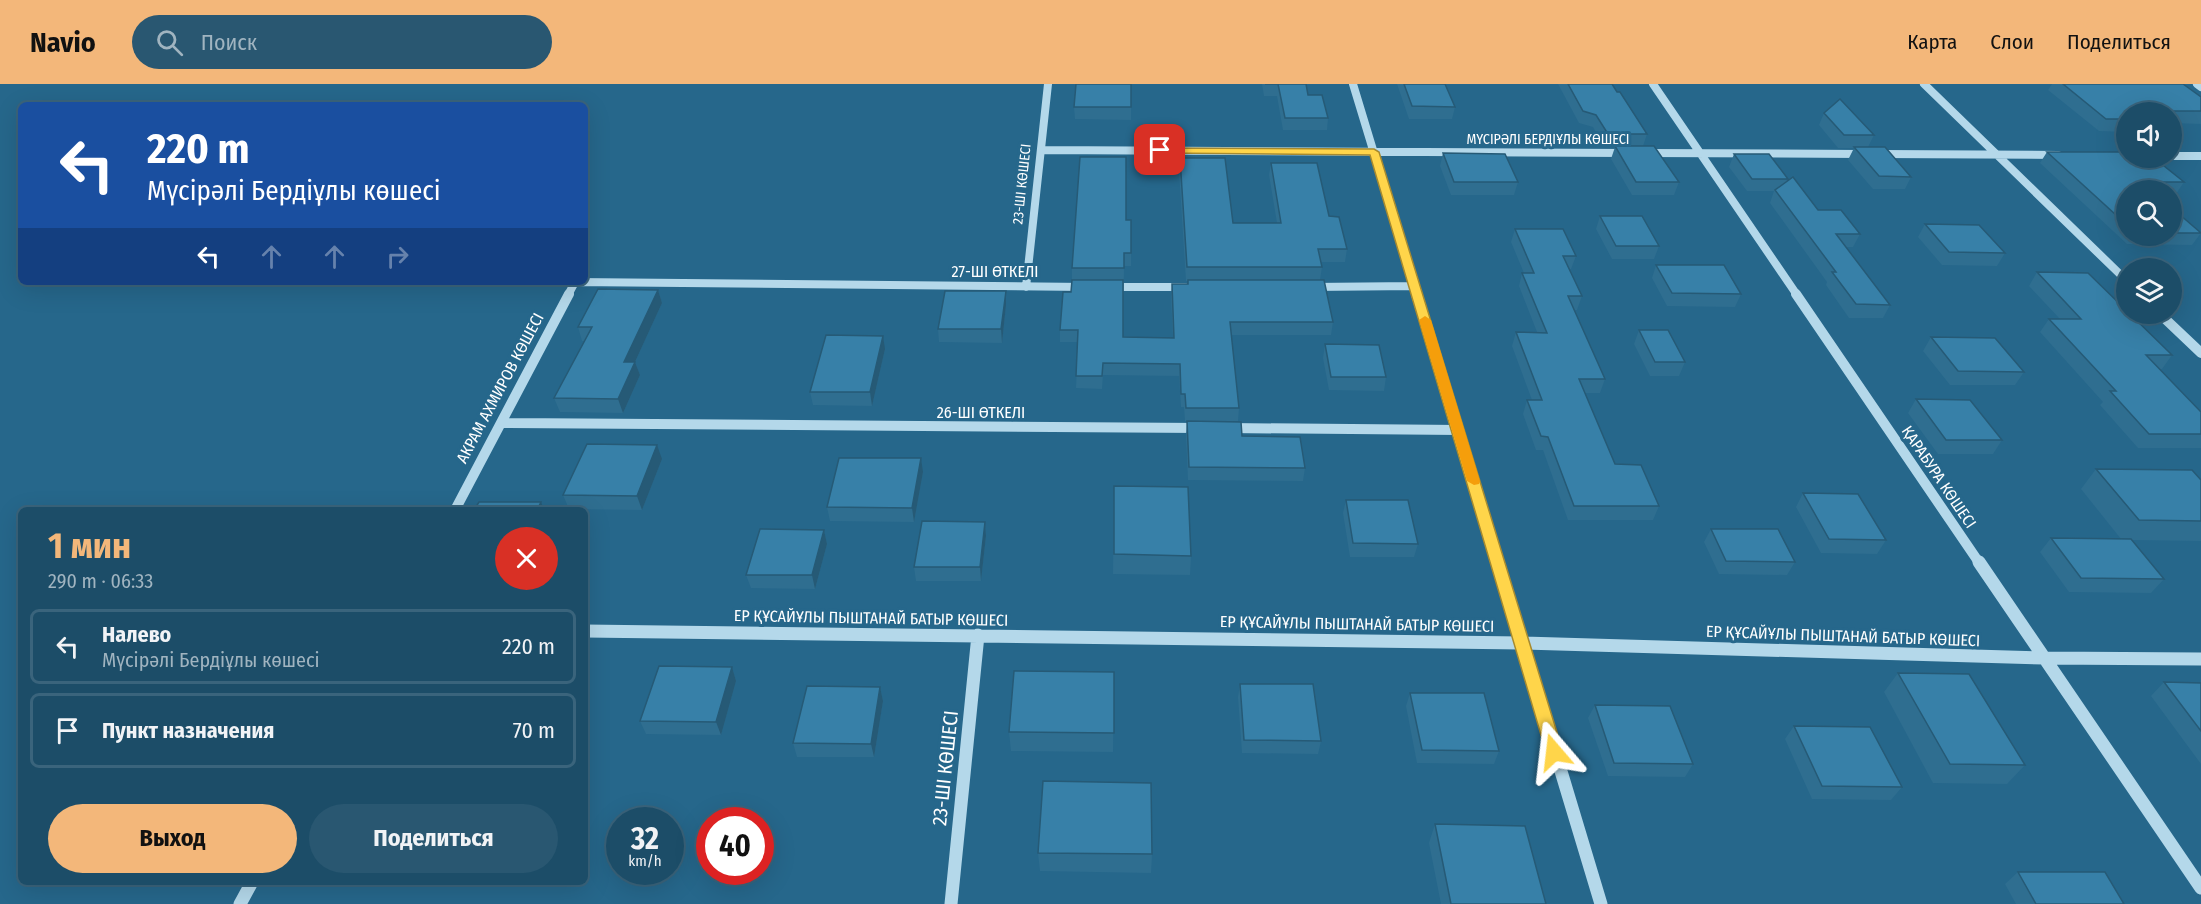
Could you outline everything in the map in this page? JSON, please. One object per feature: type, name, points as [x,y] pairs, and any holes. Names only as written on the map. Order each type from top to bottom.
[{"type":"street","name":"23-ШI КӨШЕСI","points":[[1026,287],[1048,84]]},
{"type":"street","points":[[1353,84],[1601,904]]},
{"type":"street","name":"ҚАРАБУРА КӨШЕСІ","points":[[1653,84],[2201,888]]},
{"type":"street","points":[[1924,84],[2116,270]]},
{"type":"street","name":"МҮСІРӘЛІ БЕРДІҰЛЫ КӨШЕСІ","points":[[1041,150],[2068,155]]},
{"type":"street","points":[[2182,156],[2201,156]]},
{"type":"street","name":"27-ШІ ӨТКЕЛІ","points":[[588,282],[1191,287]]},
{"type":"street","name":"АКРАМ АХМИРОВ КӨШЕСІ","points":[[457,507],[503,423],[573,285]]},
{"type":"street","points":[[1297,286],[1415,286]]},
{"type":"street","points":[[2171,324],[2201,353]]},
{"type":"street","name":"26-ШІ ӨТКЕЛІ","points":[[503,423],[1208,428]]},
{"type":"street","points":[[1220,428],[1459,430]]},
{"type":"street","name":"ЕР ҚҰСАЙҰЛЫ ПЫШТАНАЙ БАТЫР КӨШЕСІ","points":[[588,631],[1521,643],[2044,658],[2201,659]]},
{"type":"street","name":"23-ШI КӨШЕСI","points":[[951,904],[978,635]]},
{"type":"street","points":[[240,904],[250,885]]},
{"type":"building","points":[[1076,84],[1131,84],[1131,107],[1074,107]]},
{"type":"building","points":[[1278,84],[1306,84],[1308,95],[1322,95],[1328,118],[1285,118]]},
{"type":"building","points":[[1404,84],[1445,84],[1455,107],[1412,106]]},
{"type":"building","points":[[1568,84],[1612,84],[1617,92],[1620,92],[1647,134],[1608,134],[1596,115],[1583,111]]},
{"type":"building","points":[[2063,84],[2183,84],[2201,97],[2201,111],[2182,111],[2182,102],[2116,102],[2116,119],[2106,119]]},
{"type":"building","points":[[1840,99],[1874,135],[1844,135],[1824,113]]},
{"type":"building","points":[[1615,146],[1654,146],[1679,182],[1636,182]]},
{"type":"building","points":[[1854,147],[1885,147],[1911,177],[1879,176]]},
{"type":"building","points":[[2047,152],[2116,152],[2116,168],[2166,168],[2182,180],[2116,180],[2116,215]]},
{"type":"building","points":[[1443,153],[1505,154],[1518,182],[1454,182]]},
{"type":"building","points":[[1734,154],[1769,154],[1788,179],[1752,179]]},
{"type":"building","points":[[1080,157],[1126,157],[1126,220],[1131,220],[1131,253],[1124,253],[1124,268],[1072,268]]},
{"type":"building","points":[[1180,158],[1225,158],[1233,223],[1281,223],[1271,163],[1317,163],[1329,216],[1339,217],[1347,249],[1318,249],[1322,267],[1187,267]]},
{"type":"building","points":[[1793,177],[1818,210],[1841,210],[1860,234],[1836,234],[1890,305],[1856,304],[1832,272],[1836,272],[1775,190]]},
{"type":"building","points":[[1600,216],[1642,216],[1659,246],[1616,246]]},
{"type":"building","points":[[2182,217],[2201,233],[2182,233]]},
{"type":"building","points":[[1925,224],[1979,225],[2005,253],[1949,252]]},
{"type":"building","points":[[1515,229],[1563,229],[1576,256],[1563,256],[1582,296],[1568,296],[1605,379],[1579,379],[1615,464],[1641,465],[1659,506],[1574,506],[1548,437],[1541,436],[1527,400],[1542,400],[1516,332],[1547,333],[1522,273],[1534,273]]},
{"type":"building","points":[[1656,265],[1724,265],[1741,294],[1672,293]]},
{"type":"building","points":[[2037,272],[2088,273],[2116,300],[2116,324],[2140,324],[2172,355],[2146,355],[2201,412],[2201,434],[2149,434],[2110,391],[2116,391],[2049,319],[2081,319]]},
{"type":"building","points":[[1072,280],[1123,280],[1123,337],[1174,338],[1172,284],[1188,284],[1188,280],[1324,280],[1333,322],[1230,322],[1239,408],[1186,408],[1185,394],[1181,394],[1180,364],[1103,363],[1102,376],[1076,376],[1078,330],[1060,330],[1063,292],[1071,292]]},
{"type":"building","points":[[598,289],[658,290],[624,362],[635,362],[618,399],[554,398],[592,327],[578,327]]},
{"type":"building","points":[[945,291],[1006,291],[1001,329],[938,329]]},
{"type":"building","points":[[1639,330],[1668,330],[1685,362],[1655,362]]},
{"type":"building","points":[[826,335],[883,336],[870,392],[810,392]]},
{"type":"building","points":[[1931,337],[1995,338],[2024,372],[1958,371]]},
{"type":"building","points":[[1325,344],[1379,345],[1386,377],[1331,377]]},
{"type":"building","points":[[1916,399],[1970,400],[2002,440],[1946,440]]},
{"type":"building","points":[[1187,421],[1241,422],[1242,436],[1300,437],[1305,468],[1189,467]]},
{"type":"building","points":[[587,444],[657,445],[637,496],[563,495]]},
{"type":"building","points":[[839,458],[921,458],[912,508],[827,507]]},
{"type":"building","points":[[2096,469],[2192,470],[2201,480],[2201,521],[2139,520]]},
{"type":"building","points":[[1114,486],[1188,487],[1191,556],[1114,554]]},
{"type":"building","points":[[1803,493],[1858,494],[1886,540],[1829,539]]},
{"type":"building","points":[[1346,500],[1408,500],[1418,544],[1353,543]]},
{"type":"building","points":[[479,502],[541,502],[538,507],[476,507]]},
{"type":"building","points":[[922,521],[985,522],[980,567],[914,567]]},
{"type":"building","points":[[760,529],[824,530],[812,575],[746,575]]},
{"type":"building","points":[[1711,529],[1778,529],[1795,562],[1726,561]]},
{"type":"building","points":[[2051,538],[2131,539],[2164,579],[2081,578]]},
{"type":"building","points":[[659,666],[732,667],[716,722],[640,721]]},
{"type":"building","points":[[1014,671],[1114,672],[1114,733],[1009,732]]},
{"type":"building","points":[[1898,673],[1969,674],[2025,765],[1950,764]]},
{"type":"building","points":[[2164,682],[2201,683],[2201,731]]},
{"type":"building","points":[[1240,684],[1313,684],[1321,741],[1244,740]]},
{"type":"building","points":[[807,686],[880,687],[871,744],[793,743]]},
{"type":"building","points":[[1410,693],[1484,693],[1499,751],[1422,750]]},
{"type":"building","points":[[1595,705],[1670,706],[1693,764],[1614,763]]},
{"type":"building","points":[[1794,726],[1870,727],[1902,787],[1822,786]]},
{"type":"building","points":[[1043,781],[1151,783],[1152,854],[1038,853]]},
{"type":"building","points":[[1435,824],[1525,826],[1546,904],[1451,904]]},
{"type":"building","points":[[2018,872],[2105,872],[2124,904],[2036,904]]},
{"type":"slow traffic","points":[[1425,320],[1474,481]]},
{"type":"route","points":[[1160,150],[1374,152],[1554,752]]}]
